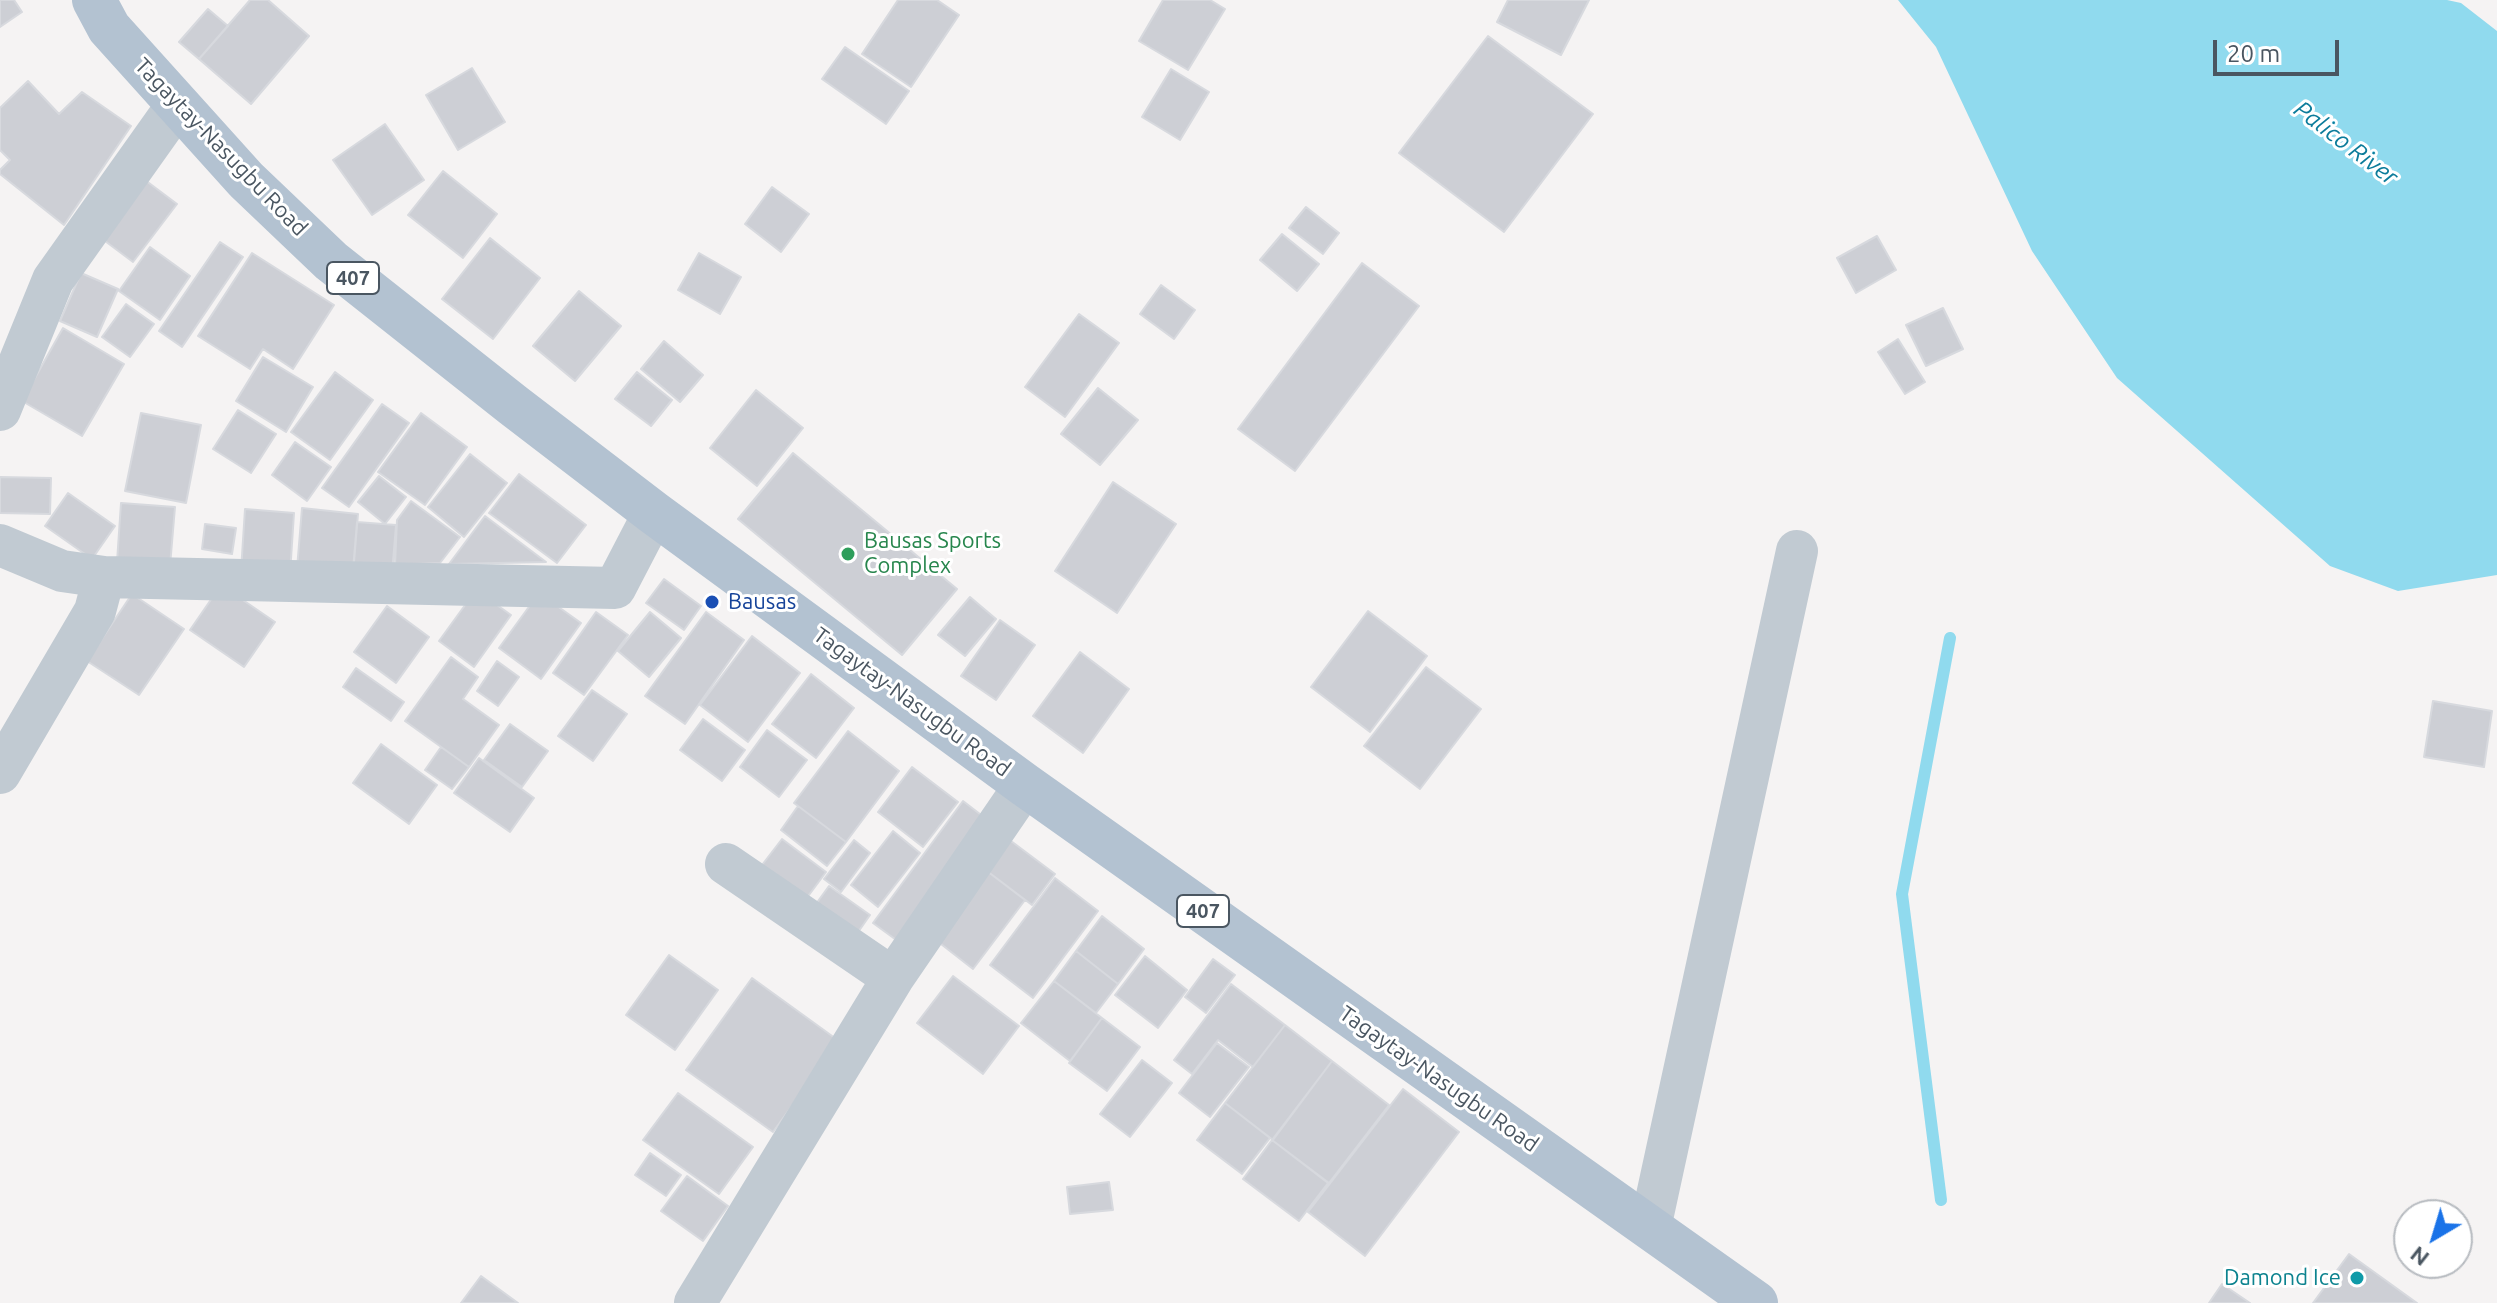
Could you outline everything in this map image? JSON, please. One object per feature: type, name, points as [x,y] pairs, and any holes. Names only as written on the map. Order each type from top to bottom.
[{"type":"main road","name":"Tagaytay-Nasugbu Road","points":[[94,0],[109,28],[246,180],[331,261],[654,513],[1025,785],[1756,1303]]},
{"type":"street","points":[[0,410],[53,280],[178,104]]},
{"type":"street","points":[[0,545],[62,571],[104,577],[615,588],[654,513]]},
{"type":"street","points":[[1650,1228],[1797,551]]},
{"type":"street","points":[[0,773],[95,611],[104,577]]},
{"type":"street","points":[[695,1303],[893,978],[1025,785]]},
{"type":"street","points":[[726,864],[893,978]]},
{"type":"water","name":"Palico River","points":[[1898,0],[2447,0],[2461,3],[2497,31],[2497,575],[2398,591],[2330,566],[2117,378],[2032,251],[1936,47]]},
{"type":"building","points":[[0,0],[14,0],[22,12],[0,27]]},
{"type":"building","points":[[250,0],[268,0],[309,36],[251,104],[199,59]]},
{"type":"building","points":[[898,0],[937,0],[959,15],[911,87],[862,54]]},
{"type":"building","points":[[1163,0],[1210,0],[1225,9],[1188,70],[1139,41]]},
{"type":"building","points":[[1508,0],[1589,0],[1561,55],[1497,22]]},
{"type":"building","points":[[208,9],[228,26],[199,59],[179,42]]},
{"type":"building","points":[[1488,36],[1593,114],[1504,232],[1399,153]]},
{"type":"building","points":[[845,47],[909,91],[886,124],[822,79]]},
{"type":"building","points":[[472,68],[505,122],[458,150],[426,95]]},
{"type":"building","points":[[1171,69],[1209,92],[1180,140],[1142,117]]},
{"type":"building","points":[[28,81],[59,114],[82,92],[131,126],[64,225],[0,174],[10,160],[0,150],[0,108]]},
{"type":"building","points":[[385,124],[424,180],[372,215],[333,160]]},
{"type":"building","points":[[443,171],[497,214],[463,258],[408,215]]},
{"type":"building","points":[[141,177],[177,204],[133,262],[97,235]]},
{"type":"building","points":[[772,187],[809,214],[781,252],[745,224]]},
{"type":"building","points":[[1306,207],[1339,233],[1323,254],[1289,228]]},
{"type":"building","points":[[1282,234],[1319,264],[1297,291],[1260,260]]},
{"type":"building","points":[[1877,236],[1896,270],[1856,293],[1837,258]]},
{"type":"building","points":[[490,238],[540,278],[493,339],[442,299]]},
{"type":"building","points":[[220,242],[243,257],[182,347],[159,331]]},
{"type":"building","points":[[150,247],[190,276],[160,320],[119,291]]},
{"type":"building","points":[[252,253],[334,305],[293,369],[263,349],[250,369],[198,336]]},
{"type":"building","points":[[699,253],[741,277],[720,314],[678,290]]},
{"type":"building","points":[[1362,263],[1419,306],[1295,471],[1238,429]]},
{"type":"building","points":[[81,273],[118,289],[97,337],[60,321]]},
{"type":"building","points":[[1161,285],[1195,310],[1174,339],[1140,314]]},
{"type":"building","points":[[579,291],[621,326],[575,381],[533,346]]},
{"type":"building","points":[[126,304],[154,324],[130,357],[102,337]]},
{"type":"building","points":[[1943,308],[1963,349],[1926,366],[1906,325]]},
{"type":"building","points":[[1079,314],[1119,343],[1065,417],[1025,387]]},
{"type":"building","points":[[63,328],[124,364],[82,436],[22,401]]},
{"type":"building","points":[[1898,339],[1925,382],[1905,394],[1878,352]]},
{"type":"building","points":[[664,341],[703,375],[680,402],[641,369]]},
{"type":"building","points":[[263,357],[313,387],[286,432],[236,401]]},
{"type":"building","points":[[335,372],[373,400],[330,460],[291,432]]},
{"type":"building","points":[[637,372],[672,400],[651,426],[615,399]]},
{"type":"building","points":[[1098,388],[1138,420],[1100,465],[1061,434]]},
{"type":"building","points":[[756,390],[803,428],[757,486],[710,448]]},
{"type":"building","points":[[382,404],[409,423],[349,507],[322,488]]},
{"type":"building","points":[[238,410],[276,434],[251,473],[213,449]]},
{"type":"building","points":[[141,413],[201,425],[186,503],[125,491]]},
{"type":"building","points":[[421,413],[467,447],[425,505],[378,472]]},
{"type":"building","points":[[295,442],[331,467],[307,501],[272,475]]},
{"type":"building","name":"Bausas Sports Complex","points":[[793,453],[957,589],[902,655],[738,519]]},
{"type":"building","points":[[470,454],[507,483],[464,537],[428,507]]},
{"type":"building","points":[[519,474],[586,525],[557,563],[489,513]]},
{"type":"building","points":[[379,476],[406,497],[385,524],[358,502]]},
{"type":"building","points":[[0,477],[51,478],[50,514],[0,513]]},
{"type":"building","points":[[1113,482],[1176,524],[1117,613],[1055,571]]},
{"type":"building","points":[[68,493],[115,526],[92,559],[45,526]]},
{"type":"building","points":[[411,501],[460,537],[440,563],[395,565],[397,520]]},
{"type":"building","points":[[121,503],[175,507],[170,566],[117,562]]},
{"type":"building","points":[[302,508],[358,514],[353,574],[297,569]]},
{"type":"building","points":[[245,509],[294,513],[290,574],[241,571]]},
{"type":"building","points":[[485,516],[546,562],[449,564]]},
{"type":"building","points":[[357,522],[396,525],[392,574],[353,570]]},
{"type":"building","points":[[205,524],[236,528],[232,554],[202,549]]},
{"type":"building","points":[[664,579],[701,606],[684,630],[646,603]]},
{"type":"building","points":[[221,585],[275,622],[244,667],[190,630]]},
{"type":"building","points":[[476,590],[511,615],[474,667],[439,641]]},
{"type":"building","points":[[539,593],[581,623],[541,679],[499,648]]},
{"type":"building","points":[[132,594],[184,629],[139,695],[87,661]]},
{"type":"building","points":[[970,597],[996,619],[965,656],[938,635]]},
{"type":"building","points":[[387,606],[429,637],[396,683],[354,652]]},
{"type":"building","points":[[1368,611],[1427,656],[1370,732],[1311,687]]},
{"type":"building","points":[[596,612],[628,635],[584,695],[553,673]]},
{"type":"building","points":[[650,612],[681,638],[649,677],[618,651]]},
{"type":"building","points":[[706,612],[744,640],[685,724],[645,696]]},
{"type":"building","points":[[1000,620],[1035,645],[996,700],[961,676]]},
{"type":"building","points":[[752,636],[800,673],[748,742],[700,705]]},
{"type":"building","points":[[1080,652],[1129,689],[1083,753],[1033,716]]},
{"type":"building","points":[[451,657],[478,677],[463,699],[499,725],[469,767],[405,721]]},
{"type":"building","points":[[497,661],[519,677],[498,706],[477,691]]},
{"type":"building","points":[[1426,667],[1481,709],[1420,789],[1364,746]]},
{"type":"building","points":[[356,668],[404,702],[391,721],[343,687]]},
{"type":"building","points":[[811,674],[854,708],[816,758],[772,724]]},
{"type":"building","points":[[592,690],[627,714],[593,761],[558,736]]},
{"type":"building","points":[[2433,701],[2492,711],[2484,767],[2424,757]]},
{"type":"building","points":[[703,719],[745,750],[722,781],[680,750]]},
{"type":"building","points":[[510,724],[548,751],[522,787],[484,760]]},
{"type":"building","points":[[767,730],[807,760],[779,797],[740,767]]},
{"type":"building","points":[[848,731],[899,771],[846,842],[794,803]]},
{"type":"building","points":[[381,744],[437,785],[409,824],[353,783]]},
{"type":"building","points":[[441,747],[469,767],[452,789],[425,770]]},
{"type":"building","points":[[479,758],[534,798],[510,832],[454,793]]},
{"type":"building","points":[[912,767],[958,802],[923,847],[878,812]]},
{"type":"building","points":[[963,801],[989,821],[899,942],[873,923]]},
{"type":"building","points":[[798,806],[846,842],[827,866],[781,830]]},
{"type":"building","points":[[893,831],[920,853],[878,907],[851,885]]},
{"type":"building","points":[[1007,838],[1055,874],[1032,905],[983,868]]},
{"type":"building","points":[[782,839],[826,872],[806,899],[762,865]]},
{"type":"building","points":[[854,840],[870,853],[841,892],[824,879]]},
{"type":"building","points":[[983,868],[1025,900],[973,969],[932,937]]},
{"type":"building","points":[[1055,878],[1098,911],[1033,998],[990,965]]},
{"type":"building","points":[[829,886],[870,915],[854,938],[813,908]]},
{"type":"building","points":[[1102,916],[1144,949],[1118,984],[1076,951]]},
{"type":"building","points":[[1076,951],[1118,984],[1096,1013],[1054,981]]},
{"type":"building","points":[[669,955],[718,990],[675,1050],[626,1015]]},
{"type":"building","points":[[1145,956],[1187,990],[1158,1028],[1115,995]]},
{"type":"building","points":[[1213,959],[1235,975],[1206,1013],[1185,997]]},
{"type":"building","points":[[953,976],[1019,1026],[983,1074],[917,1023]]},
{"type":"building","points":[[752,978],[839,1041],[773,1132],[686,1070]]},
{"type":"building","points":[[1054,981],[1102,1018],[1070,1061],[1021,1023]]},
{"type":"building","points":[[1231,984],[1285,1025],[1253,1067],[1218,1040],[1192,1074],[1174,1060]]},
{"type":"building","points":[[1102,1018],[1140,1047],[1107,1091],[1069,1063]]},
{"type":"building","points":[[1285,1025],[1332,1061],[1273,1140],[1225,1103]]},
{"type":"building","points":[[1217,1043],[1249,1067],[1210,1117],[1179,1093]]},
{"type":"building","points":[[1142,1060],[1172,1083],[1130,1137],[1100,1114]]},
{"type":"building","points":[[1332,1061],[1389,1105],[1329,1183],[1272,1140]]},
{"type":"building","points":[[1403,1089],[1459,1132],[1365,1256],[1308,1212]]},
{"type":"building","points":[[678,1093],[753,1147],[719,1194],[643,1140]]},
{"type":"building","points":[[1225,1103],[1270,1138],[1242,1174],[1197,1140]]},
{"type":"building","points":[[1272,1140],[1328,1183],[1299,1221],[1243,1179]]},
{"type":"building","points":[[650,1153],[681,1175],[666,1196],[635,1175]]},
{"type":"building","points":[[687,1176],[728,1206],[703,1241],[661,1211]]},
{"type":"building","points":[[1109,1182],[1113,1210],[1070,1214],[1067,1187]]},
{"type":"building","name":"Damond Ice","points":[[2349,1254],[2417,1303],[2313,1303]]},
{"type":"building","points":[[481,1276],[518,1303],[461,1303]]},
{"type":"building","points":[[2222,1284],[2250,1303],[2209,1303]]},
{"type":"waterway","points":[[1941,1200],[1902,894],[1950,638]]},
{"type":"place","name":"Bausas Sports Complex","points":[[848,554]]},
{"type":"place","name":"Bausas","points":[[712,602]]},
{"type":"place","name":"Damond Ice","points":[[2357,1278]]}]
